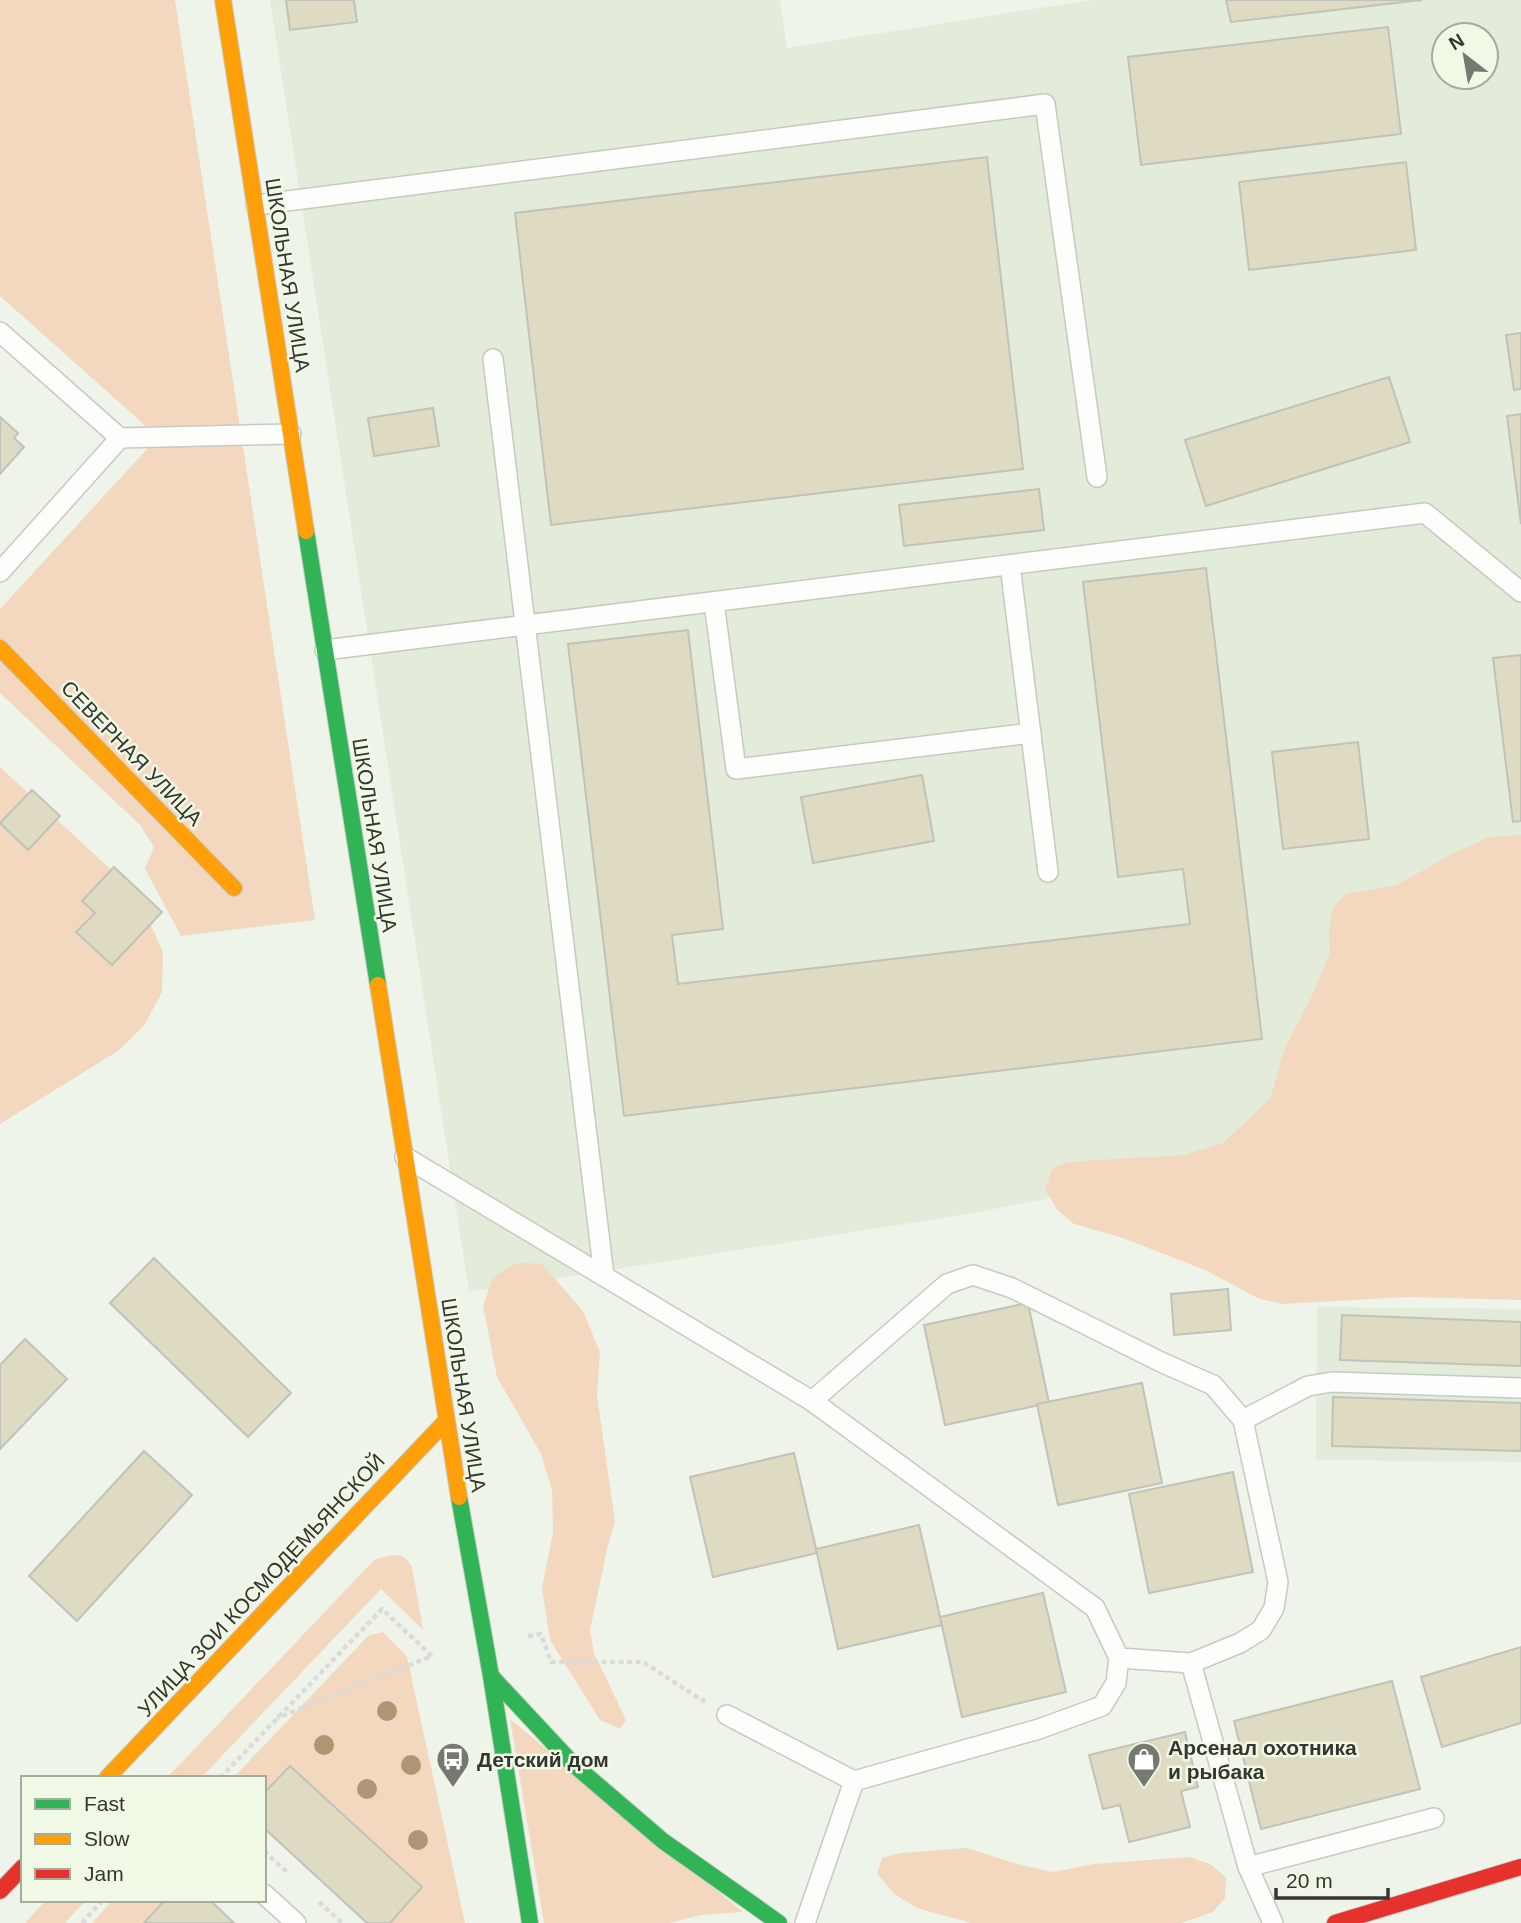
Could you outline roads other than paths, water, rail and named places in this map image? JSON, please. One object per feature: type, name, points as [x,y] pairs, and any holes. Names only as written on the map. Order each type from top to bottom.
[{"type":"main road","name":"ШКОЛЬНАЯ УЛИЦА","points":[[223,0],[446,1421],[491,1676],[530,1923]]},
{"type":"main road","name":"СЕВЕРНАЯ УЛИЦА","points":[[0,648],[234,888]]},
{"type":"main road","name":"УЛИЦА ЗОИ КОСМОДЕМЬЯНСКОЙ","points":[[114,1771],[446,1421]]},
{"type":"main road","points":[[491,1676],[573,1764],[663,1841],[779,1923]]},
{"type":"main road","points":[[1335,1923],[1521,1867]]},
{"type":"main road","points":[[0,1891],[21,1869]]},
{"type":"lane","points":[[256,205],[1045,104],[1097,477]]},
{"type":"lane","points":[[0,332],[120,439],[291,434]]},
{"type":"lane","points":[[493,359],[604,1276]]},
{"type":"lane","points":[[0,572],[120,439]]},
{"type":"lane","points":[[325,650],[1425,513],[1521,592]]},
{"type":"lane","points":[[1010,565],[1048,872]]},
{"type":"lane","points":[[714,602],[736,769],[1031,733]]},
{"type":"lane","points":[[404,1157],[812,1401],[1095,1608],[1119,1658],[1116,1683],[1102,1706],[1039,1729],[854,1781],[727,1715]]},
{"type":"lane","points":[[812,1401],[947,1284],[973,1275],[1012,1288],[1213,1385],[1243,1420],[1278,1582],[1274,1608],[1261,1630],[1240,1643],[1191,1663],[1119,1658]]},
{"type":"lane","points":[[1243,1420],[1308,1386],[1332,1382],[1521,1388]]},
{"type":"lane","points":[[1191,1663],[1248,1867],[1273,1923]]},
{"type":"lane","points":[[805,1923],[854,1781]]},
{"type":"lane","points":[[1248,1867],[1434,1818]]},
{"type":"lane","points":[[266,1896],[296,1923]]},
{"type":"place","name":"Детский дом","points":[[453,1789]]},
{"type":"place","name":"Арсенал охотника и рыбака","points":[[1144,1789]]}]
